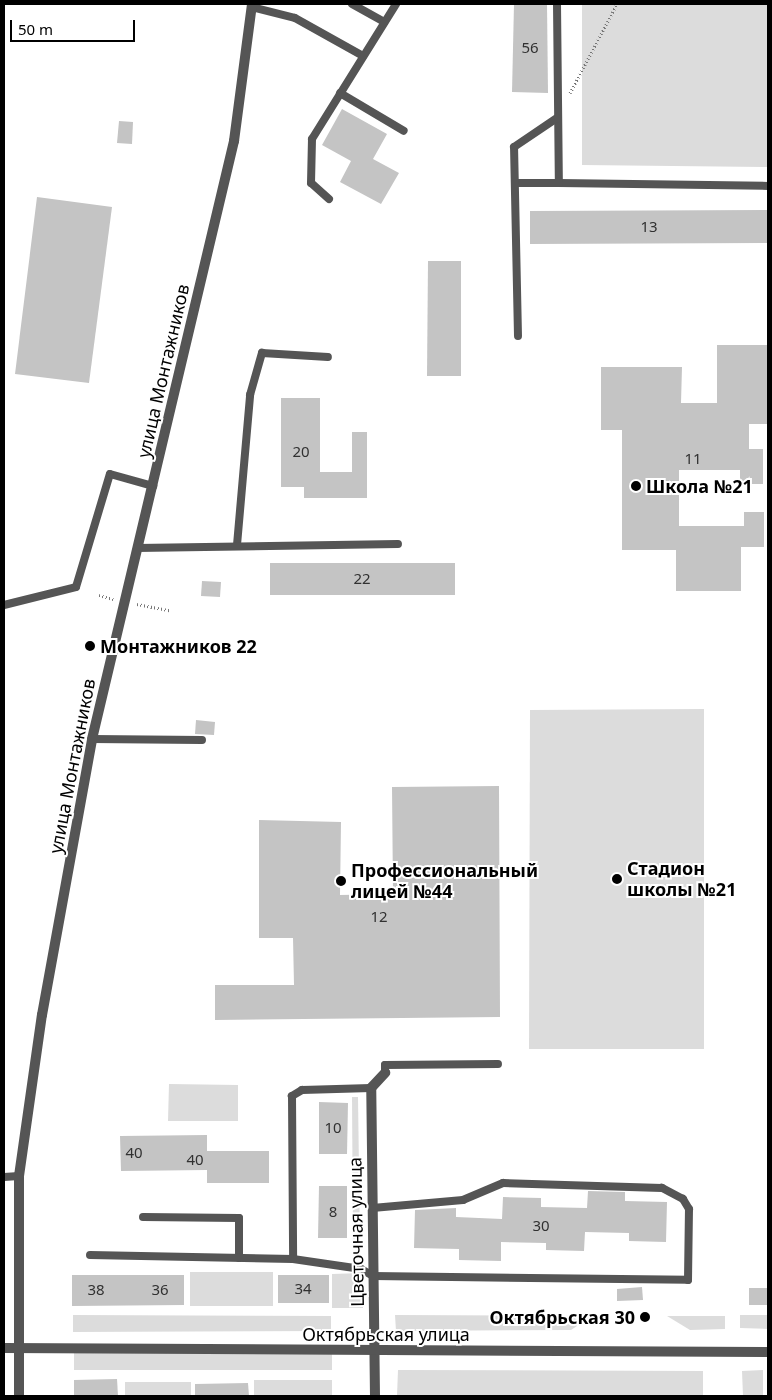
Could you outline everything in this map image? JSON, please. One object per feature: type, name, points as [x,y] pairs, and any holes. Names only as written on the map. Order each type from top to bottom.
[{"type":"street","name":"улица Монтажников","points":[[19,1396],[19,1176],[42,1015],[92,739],[234,141],[252,5]]},
{"type":"street","points":[[371,1088],[385,1073]]},
{"type":"street","name":"Цветочная улица","points":[[371,1088],[374,1396]]},
{"type":"street","name":"Октябрьская улица","points":[[4,1348],[768,1352]]},
{"type":"lane","points":[[352,4],[384,22]]},
{"type":"lane","points":[[329,199],[311,184],[312,139],[396,4]]},
{"type":"lane","points":[[557,4],[559,184]]},
{"type":"lane","points":[[252,5],[295,18],[363,56]]},
{"type":"lane","points":[[340,93],[404,131]]},
{"type":"lane","points":[[518,336],[514,147],[557,118]]},
{"type":"lane","points":[[515,182],[768,186]]},
{"type":"lane","points":[[237,545],[250,395],[262,353],[328,357]]},
{"type":"lane","points":[[4,605],[76,587],[110,474],[153,486]]},
{"type":"lane","points":[[137,548],[398,544]]},
{"type":"lane","points":[[92,739],[202,740]]},
{"type":"lane","points":[[385,1073],[385,1066],[498,1064]]},
{"type":"lane","points":[[293,1260],[292,1096],[302,1090],[371,1088]]},
{"type":"lane","points":[[4,1177],[19,1176]]},
{"type":"lane","points":[[90,1255],[293,1260],[361,1269],[374,1276],[688,1280],[689,1209],[683,1199],[662,1188],[503,1183],[463,1200],[372,1208]]},
{"type":"lane","points":[[143,1216],[239,1218],[239,1258]]},
{"type":"path","points":[[557,118],[617,4]]},
{"type":"shaded area","points":[[582,4],[768,4],[768,167],[582,165]]},
{"type":"shaded area","name":"Стадион школы №21","points":[[704,709],[704,1049],[529,1049],[530,710]]},
{"type":"shaded area","points":[[169,1084],[238,1085],[238,1121],[168,1121]]},
{"type":"shaded area","points":[[352,1097],[358,1097],[360,1243],[353,1243]]},
{"type":"shaded area","points":[[190,1272],[273,1272],[273,1306],[190,1306]]},
{"type":"shaded area","points":[[363,1273],[363,1308],[332,1308],[332,1274]]},
{"type":"shaded area","points":[[73,1315],[331,1316],[331,1331],[73,1332]]},
{"type":"shaded area","points":[[395,1315],[592,1316],[571,1330],[396,1331]]},
{"type":"shaded area","points":[[740,1315],[768,1315],[768,1329],[740,1328]]},
{"type":"shaded area","points":[[667,1316],[725,1316],[725,1329],[690,1330]]},
{"type":"shaded area","points":[[74,1353],[332,1353],[332,1370],[74,1370]]},
{"type":"shaded area","points":[[398,1370],[703,1371],[703,1396],[397,1396]]},
{"type":"shaded area","points":[[763,1370],[763,1396],[743,1396],[742,1371]]},
{"type":"shaded area","points":[[254,1380],[332,1380],[332,1396],[254,1396]]},
{"type":"shaded area","points":[[125,1382],[191,1382],[191,1396],[125,1396]]},
{"type":"building","points":[[514,4],[547,4],[548,93],[512,92]]},
{"type":"building","points":[[342,109],[387,134],[373,159],[399,173],[381,204],[340,182],[351,161],[322,145]]},
{"type":"building","points":[[119,121],[133,122],[132,144],[117,143]]},
{"type":"building","points":[[37,197],[112,207],[89,383],[15,374]]},
{"type":"building","points":[[768,210],[768,243],[530,244],[530,211]]},
{"type":"building","points":[[428,261],[461,261],[461,376],[427,376]]},
{"type":"building","points":[[717,345],[768,345],[768,424],[749,424],[749,449],[763,449],[763,484],[740,484],[740,470],[679,470],[679,526],[744,526],[744,512],[764,512],[764,547],[741,547],[741,591],[676,591],[676,550],[622,550],[622,430],[601,430],[601,367],[682,367],[681,403],[717,403]]},
{"type":"building","points":[[281,398],[320,398],[320,472],[352,472],[352,432],[367,432],[367,498],[304,498],[304,487],[281,487]]},
{"type":"building","points":[[270,563],[455,563],[455,595],[270,595]]},
{"type":"building","points":[[202,581],[221,582],[220,597],[201,596]]},
{"type":"building","points":[[196,720],[215,722],[214,735],[195,734]]},
{"type":"building","points":[[499,786],[500,1017],[215,1020],[215,985],[294,985],[293,938],[259,938],[259,820],[341,822],[340,895],[393,894],[392,787]]},
{"type":"building","points":[[319,1102],[348,1103],[347,1154],[319,1154]]},
{"type":"building","points":[[207,1135],[207,1151],[269,1151],[269,1183],[207,1183],[207,1170],[121,1171],[120,1136]]},
{"type":"building","points":[[319,1186],[347,1186],[347,1238],[318,1238]]},
{"type":"building","points":[[588,1191],[625,1192],[625,1201],[667,1202],[666,1242],[629,1241],[629,1233],[585,1232],[584,1251],[546,1250],[546,1243],[501,1242],[501,1261],[459,1260],[459,1249],[414,1248],[415,1210],[456,1208],[456,1217],[502,1219],[503,1197],[541,1198],[541,1207],[587,1208]]},
{"type":"building","points":[[72,1275],[184,1275],[184,1305],[72,1306]]},
{"type":"building","points":[[278,1275],[329,1275],[329,1303],[278,1303]]},
{"type":"building","points":[[642,1287],[643,1300],[617,1301],[617,1289]]},
{"type":"building","points":[[749,1288],[768,1288],[768,1305],[749,1305]]},
{"type":"building","points":[[117,1379],[118,1396],[74,1396],[74,1380]]},
{"type":"building","points":[[248,1383],[249,1396],[195,1396],[195,1384]]},
{"type":"place","name":"Школа №21","points":[[636,486]]},
{"type":"place","name":"Монтажников 22","points":[[90,646]]},
{"type":"place","name":"Стадион школы №21","points":[[617,879]]},
{"type":"place","name":"Профессиональный лицей №44","points":[[341,881]]},
{"type":"place","name":"Октябрьская 30","points":[[645,1317]]}]
